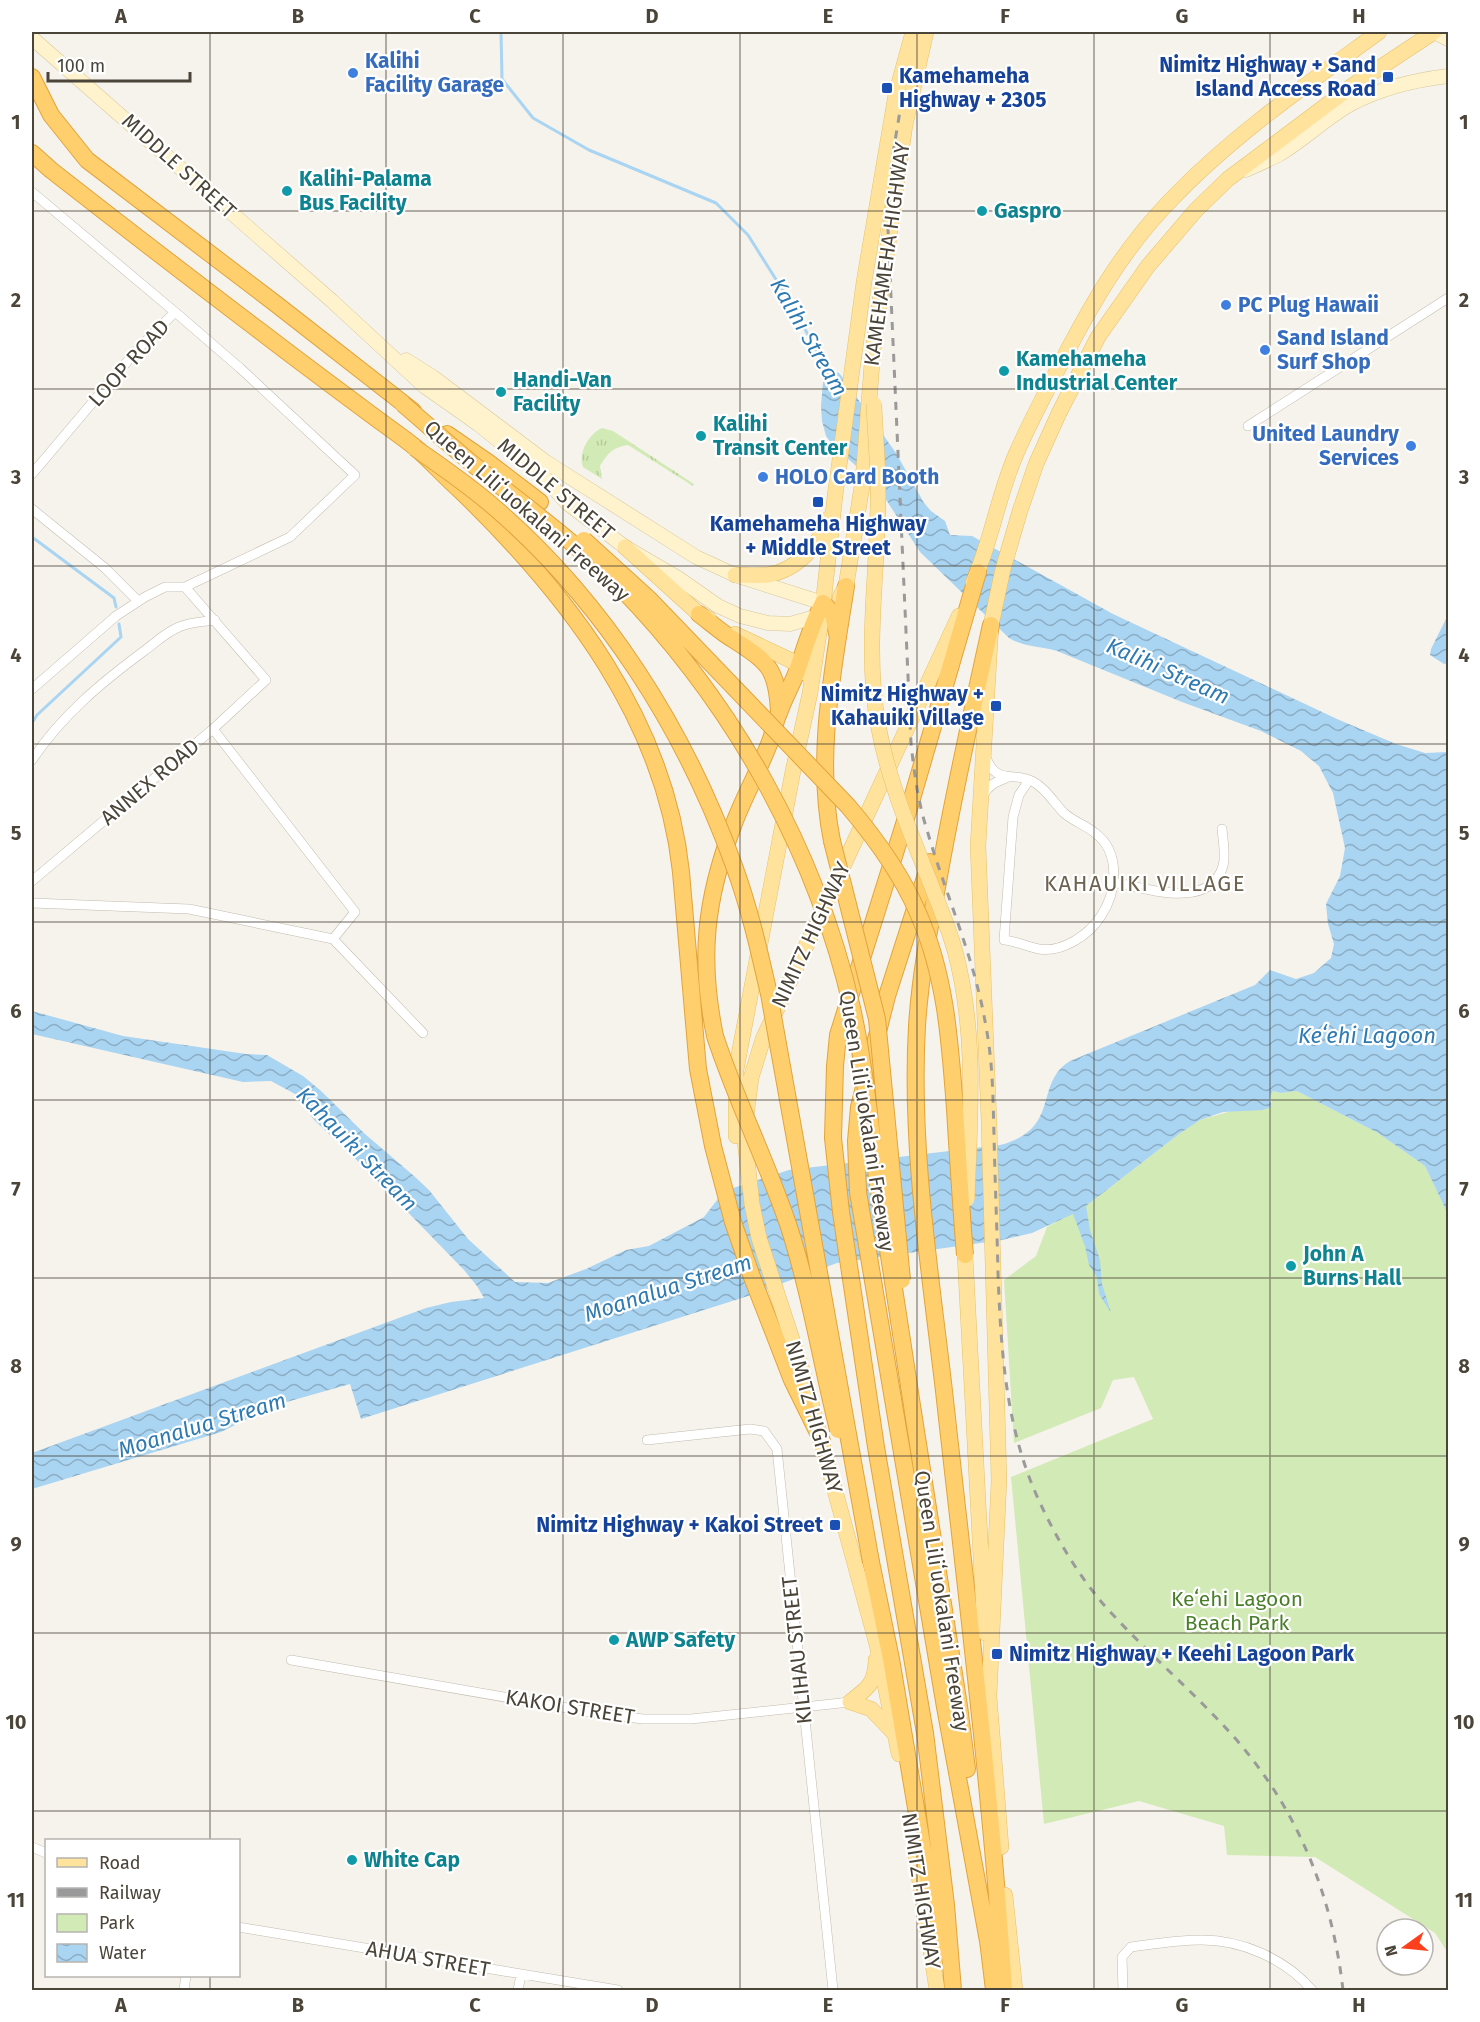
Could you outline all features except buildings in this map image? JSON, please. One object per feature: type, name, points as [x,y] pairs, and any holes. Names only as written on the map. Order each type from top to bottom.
[{"type":"highway","name":"Queen Liliʻuokalani Freeway","points":[[32,77],[51,115],[87,160],[403,404],[543,519],[619,586],[659,630],[715,702],[765,782],[806,865],[831,936],[852,1009],[959,1706],[994,1990]]},
{"type":"highway","name":"Queen Liliʻuokalani Freeway","points":[[32,153],[194,282],[471,489],[517,528],[559,572],[606,627],[631,662],[677,737],[721,831],[746,903],[769,994],[871,1562],[891,1659],[947,1990]]},
{"type":"highway","points":[[403,404],[489,463],[608,560],[650,600],[848,806],[886,855],[918,912],[944,999],[949,1026],[965,1256]]},
{"type":"highway","points":[[415,448],[500,529],[576,621],[618,682],[649,745],[664,786],[678,843],[698,1069],[703,1100],[733,1222],[792,1380],[822,1441]]},
{"type":"highway","points":[[953,1990],[946,1905],[925,1733],[876,1447],[841,1212],[833,1138],[838,1035],[911,802],[963,615],[978,572]]},
{"type":"highway","points":[[846,586],[824,758],[826,813],[877,1019],[913,1412]]},
{"type":"highway","points":[[838,638],[836,624],[822,611],[779,713],[771,739],[733,825],[712,895],[705,968],[706,988],[716,1036],[788,1225],[799,1263],[871,1562]]},
{"type":"highway","points":[[699,614],[766,662],[775,680],[779,713]]},
{"type":"highway","points":[[991,625],[954,790],[921,975],[917,1026],[916,1113],[923,1207],[975,1677],[1004,1990]]},
{"type":"highway","points":[[954,790],[887,996],[859,1107],[856,1141],[858,1192],[870,1267],[943,1695],[988,1941]]},
{"type":"main road","name":"KAMEHAMEHA HIGHWAY","points":[[835,496],[864,282],[896,94],[913,32]]},
{"type":"main road","name":"KAMEHAMEHA HIGHWAY","points":[[871,406],[873,350],[905,125],[910,94],[926,32]]},
{"type":"main road","points":[[978,572],[1016,455],[1042,399],[1105,282],[1131,246],[1168,203],[1214,158],[1296,93],[1379,32]]},
{"type":"main road","points":[[989,1696],[998,1491],[989,1122],[978,846],[991,625],[1003,569],[1036,464],[1059,413],[1098,337],[1148,266],[1197,210],[1228,179],[1352,86],[1434,32],[1449,39]]},
{"type":"main road","name":"MIDDLE STREET","points":[[32,38],[379,343],[424,386],[478,424],[532,467],[567,503],[625,547],[678,578],[718,606],[740,616],[768,623],[790,624],[799,623],[822,611]]},
{"type":"main road","points":[[1228,179],[1280,154],[1353,103],[1396,86],[1449,76]]},
{"type":"main road","name":"MIDDLE STREET","points":[[379,343],[433,377],[546,462],[696,557],[822,611]]},
{"type":"main road","points":[[822,611],[840,598],[846,586],[863,480],[871,406]]},
{"type":"main road","points":[[871,406],[879,490],[872,638],[874,692],[878,723],[891,778],[954,948],[969,1020],[970,1091],[965,1256],[989,1696],[1015,1990]]},
{"type":"main road","points":[[735,575],[773,573],[800,560],[810,550],[825,527],[835,496]]},
{"type":"main road","points":[[759,1238],[740,1182],[736,1155],[736,1070],[810,693],[835,496]]},
{"type":"main road","points":[[625,547],[699,614],[799,666],[808,680],[810,693]]},
{"type":"main road","name":"NIMITZ HIGHWAY","points":[[937,1990],[895,1734],[877,1646],[803,1373],[759,1238],[744,1132],[751,1078],[763,1039],[935,670],[963,615]]},
{"type":"main road","points":[[850,1702],[869,1688],[876,1674],[877,1646]]},
{"type":"main road","points":[[850,1702],[871,1709],[895,1734]]},
{"type":"street","name":"LOOP ROAD","points":[[32,192],[175,312],[136,351],[32,474]]},
{"type":"street","points":[[1248,426],[1449,298]]},
{"type":"street","points":[[32,689],[117,616],[138,601],[165,587],[185,587],[290,537],[355,475],[175,312]]},
{"type":"street","points":[[32,509],[105,568],[138,601]]},
{"type":"street","points":[[185,587],[215,620]]},
{"type":"street","points":[[32,760],[45,740],[66,716],[121,668],[173,629],[215,620]]},
{"type":"street","name":"ANNEX ROAD","points":[[32,881],[213,729],[266,680],[215,620]]},
{"type":"street","points":[[213,729],[356,912],[333,939]]},
{"type":"street","points":[[984,752],[988,764],[996,774],[1006,778],[1029,780],[1042,788],[1071,819],[1095,832],[1102,839],[1112,858],[1113,882],[1105,911],[1072,942],[1048,950],[1004,940],[1013,817],[1019,795],[1029,780]]},
{"type":"street","points":[[982,800],[986,789],[994,782],[1006,778]]},
{"type":"street","points":[[1113,882],[1176,895],[1196,891],[1209,884],[1220,874],[1224,863],[1222,829]]},
{"type":"street","points":[[32,903],[189,909],[333,939],[423,1033]]},
{"type":"street","name":"KILIHAU STREET","points":[[647,1440],[750,1429],[764,1431],[777,1449],[816,1844],[833,1990]]},
{"type":"street","name":"KAKOI STREET","points":[[291,1660],[596,1713],[643,1719],[691,1719],[850,1702]]},
{"type":"street","name":"AHUA STREET","points":[[240,1927],[618,1990]]},
{"type":"street","points":[[1123,1990],[1122,1957],[1131,1947],[1202,1940],[1254,1950],[1279,1962],[1312,1990]]},
{"type":"street","points":[[518,1990],[521,1974]]},
{"type":"green space","points":[[602,428],[613,431],[694,484],[693,486],[628,445],[614,449],[605,458],[600,466],[602,479],[583,467],[583,450],[589,439]]},
{"type":"green space","name":"Keʻehi Lagoon Beach Park","points":[[1273,1091],[1281,1093],[1297,1091],[1378,1133],[1425,1166],[1445,1208],[1448,1224],[1448,1953],[1435,1933],[1435,1917],[1410,1917],[1315,1857],[1227,1855],[1224,1826],[1139,1801],[1044,1824],[1011,1477],[1153,1419],[1134,1377],[1113,1380],[1101,1408],[1014,1443],[1004,1280],[1036,1256],[1047,1227],[1086,1206],[1179,1134],[1200,1120],[1235,1110],[1263,1110],[1272,1102],[1270,1096]]},
{"type":"water","points":[[832,371],[839,373],[843,378],[896,453],[924,503],[945,521],[950,535],[972,536],[1113,614],[1337,719],[1396,744],[1425,753],[1448,752],[1448,1223],[1445,1208],[1425,1166],[1378,1133],[1297,1091],[1281,1093],[1273,1091],[1270,1096],[1271,1107],[1263,1110],[1223,1112],[1200,1120],[1086,1206],[1090,1230],[1100,1260],[1102,1284],[1111,1313],[1099,1294],[1097,1277],[1089,1265],[1085,1246],[1073,1214],[1032,1233],[1002,1240],[837,1263],[748,1296],[361,1419],[350,1384],[276,1405],[221,1432],[32,1489],[32,1453],[426,1308],[484,1298],[464,1270],[361,1164],[314,1120],[295,1094],[271,1081],[243,1082],[32,1034],[32,1011],[123,1036],[267,1055],[303,1076],[414,1176],[429,1190],[468,1239],[515,1282],[548,1283],[586,1269],[626,1250],[649,1246],[704,1217],[724,1191],[789,1170],[1000,1145],[1019,1138],[1032,1128],[1040,1117],[1052,1082],[1059,1071],[1070,1061],[1255,985],[1270,970],[1296,979],[1314,973],[1331,958],[1334,944],[1328,924],[1326,904],[1340,876],[1345,848],[1333,793],[1319,766],[1301,751],[1261,731],[1182,702],[1057,651],[1026,645],[1009,638],[920,552],[883,495],[854,464],[834,447],[826,436],[821,406],[823,382],[828,373]]},
{"type":"water","points":[[1448,615],[1448,663],[1444,664],[1430,655]]},
{"type":"waterway","name":"Kalihi Stream","points":[[501,32],[502,79],[533,118],[589,150],[716,203],[748,235],[792,305],[830,376]]},
{"type":"waterway","points":[[32,537],[114,598],[116,607]]},
{"type":"waterway","points":[[32,723],[37,715],[121,637],[119,624]]},
{"type":"railway","points":[[902,99],[892,159],[888,230],[911,743],[924,819],[975,977],[988,1041],[993,1095],[1001,1333],[1013,1422],[1020,1451],[1042,1507],[1062,1545],[1086,1582],[1120,1622],[1234,1737],[1257,1765],[1294,1824],[1321,1887],[1338,1955],[1343,1990]]},
{"type":"place","name":"Kalihi Facility Garage","points":[[353,73]]},
{"type":"place","name":"Nimitz Highway + Sand Island Access Road","points":[[1388,77]]},
{"type":"place","name":"Kamehameha Highway + 2305","points":[[887,88]]},
{"type":"place","name":"Kalihi-Palama Bus Facility","points":[[287,191]]},
{"type":"place","name":"Gaspro","points":[[982,211]]},
{"type":"place","name":"PC Plug Hawaii","points":[[1226,305]]},
{"type":"place","name":"Sand Island Surf Shop","points":[[1265,350]]},
{"type":"place","name":"Kamehameha Industrial Center","points":[[1004,371]]},
{"type":"place","name":"Handi-Van Facility","points":[[501,392]]},
{"type":"place","name":"Kalihi Transit Center","points":[[701,436]]},
{"type":"place","name":"United Laundry Services","points":[[1411,446]]},
{"type":"place","name":"HOLO Card Booth","points":[[763,477]]},
{"type":"place","name":"Kamehameha Highway + Middle Street","points":[[818,502]]},
{"type":"place","name":"Nimitz Highway + Kahauiki Village","points":[[996,706]]},
{"type":"place","name":"John A Burns Hall","points":[[1291,1266]]},
{"type":"place","name":"Nimitz Highway + Kakoi Street","points":[[835,1525]]},
{"type":"place","name":"AWP Safety","points":[[614,1640]]},
{"type":"place","name":"Nimitz Highway + Keehi Lagoon Park","points":[[997,1654]]},
{"type":"place","name":"White Cap","points":[[352,1860]]},
{"type":"district","name":"KAHAUIKI VILLAGE","points":[[1145,883]]},
{"type":"water label","name":"Keʻehi Lagoon","points":[[1367,1035]]},
{"type":"water label","name":"Kahauiki Stream","points":[[357,1149]]},
{"type":"water label","name":"Moanalua Stream","points":[[668,1288]]},
{"type":"water label","name":"Moanalua Stream","points":[[202,1425]]}]
